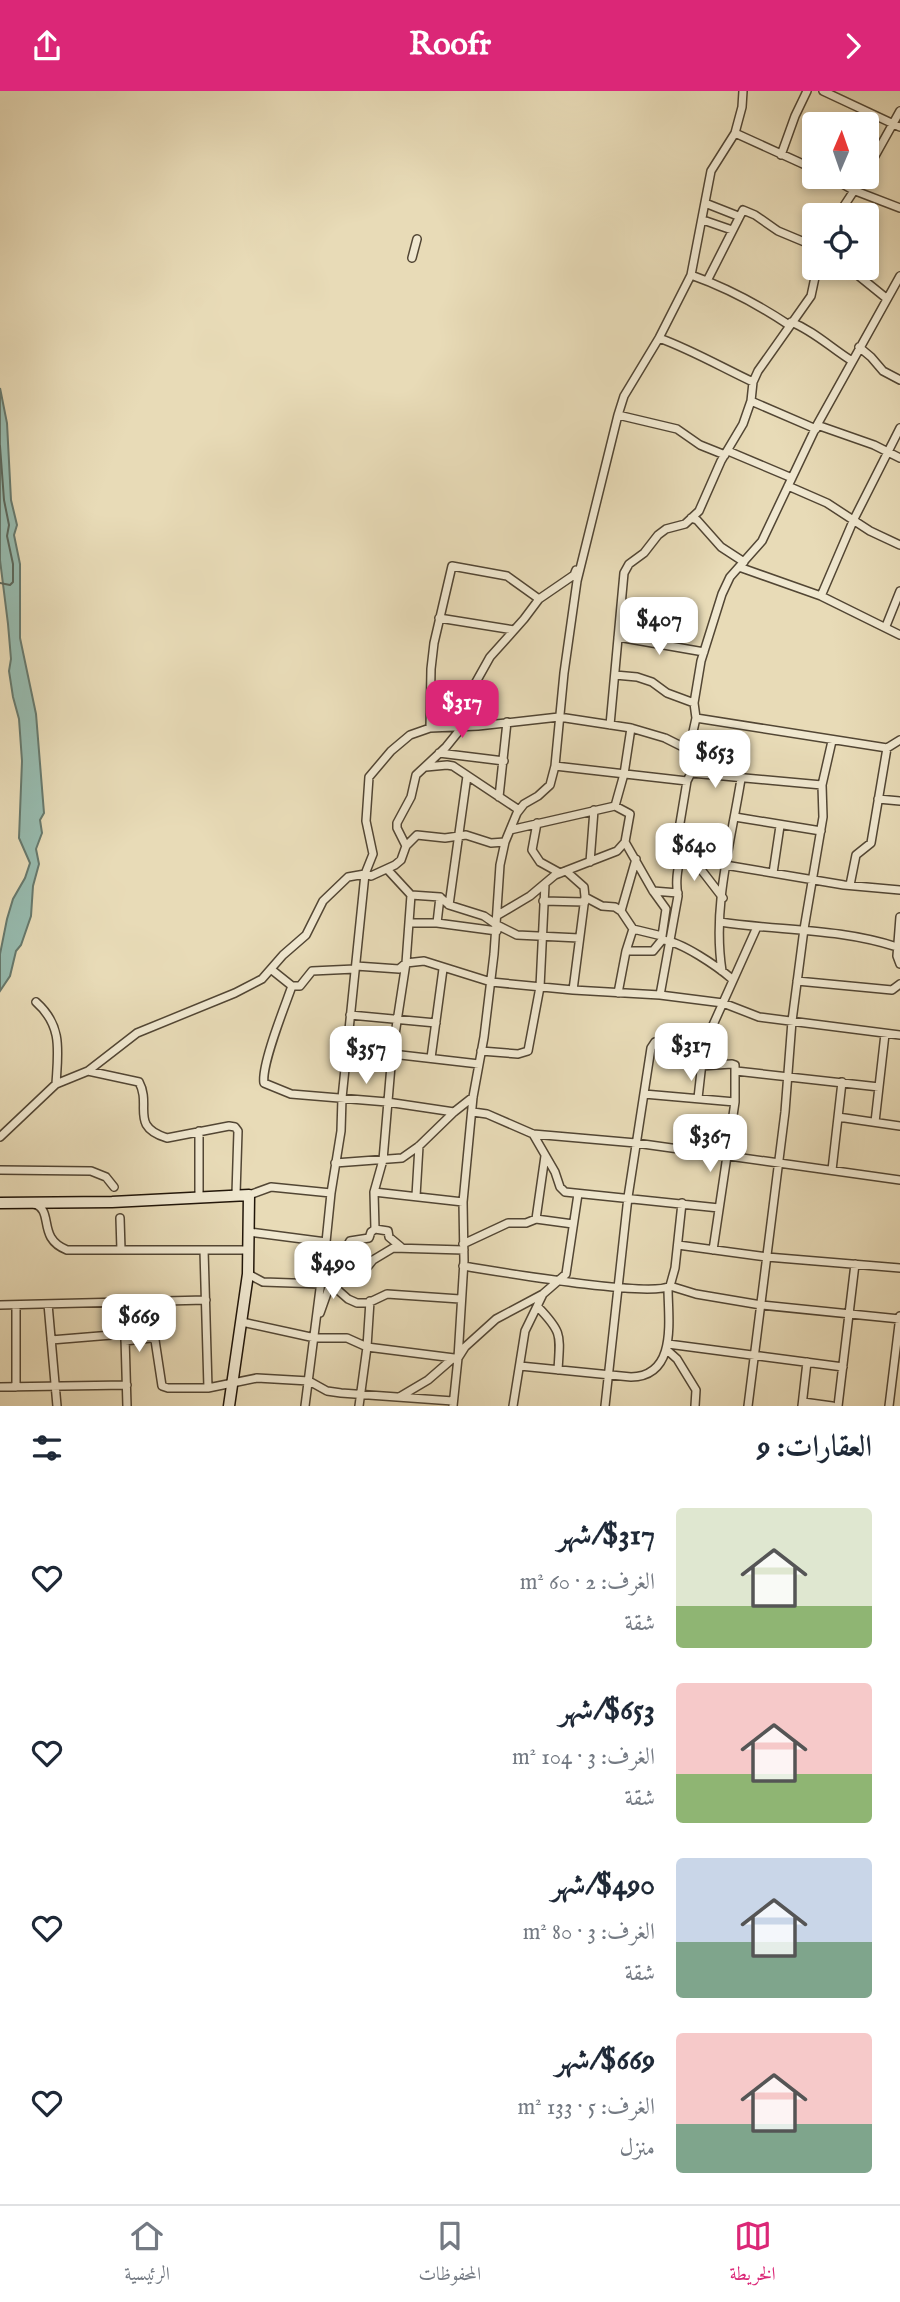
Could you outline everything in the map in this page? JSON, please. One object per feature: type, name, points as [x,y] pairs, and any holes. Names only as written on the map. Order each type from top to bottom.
[{"type":"street","points":[[51,1340],[155,1340],[162,1386],[168,1388],[208,1388],[257,1378],[309,1381],[327,1391],[453,1403],[463,1266],[463,1202],[473,1097],[491,982],[500,865],[505,842],[519,810],[550,785],[555,766],[577,581],[618,415],[624,396],[659,338],[691,275],[711,171],[735,133],[743,91]]},
{"type":"street","points":[[781,155],[807,91]]},
{"type":"street","points":[[823,91],[897,125]]},
{"type":"street","points":[[879,152],[897,125],[900,111]]},
{"type":"street","points":[[735,133],[802,164]]},
{"type":"street","points":[[845,203],[853,190],[900,208]]},
{"type":"street","points":[[705,203],[738,216]]},
{"type":"street","points":[[707,281],[741,211],[746,209],[778,231],[802,241]]},
{"type":"street","points":[[703,220],[732,230]]},
{"type":"street","points":[[412,258],[417,239]]},
{"type":"street","points":[[691,275],[814,333],[852,361]]},
{"type":"street","points":[[626,951],[653,951],[664,939],[675,912],[678,893],[677,869],[681,853],[680,823],[687,781],[691,773],[689,750],[696,718],[694,703],[704,652],[722,594],[730,577],[762,541],[816,427],[886,298],[897,287],[900,276]]},
{"type":"street","points":[[610,725],[622,583],[629,564],[644,553],[658,535],[666,529],[685,524],[699,511],[743,424],[751,401],[753,382],[760,368],[812,292],[814,280]]},
{"type":"street","points":[[864,280],[886,298]]},
{"type":"street","points":[[659,338],[691,350],[753,382]]},
{"type":"street","points":[[859,348],[871,357],[883,372],[900,380]]},
{"type":"street","points":[[751,401],[900,458]]},
{"type":"street","points":[[618,415],[677,429],[700,445],[726,453],[790,482],[870,531],[900,545]]},
{"type":"street","points":[[821,596],[853,519],[900,428]]},
{"type":"street","points":[[691,518],[697,520],[721,548],[742,564],[821,596],[900,635]]},
{"type":"street","points":[[406,846],[397,824],[411,797],[416,775],[463,726],[476,681],[490,657],[539,599],[574,575],[582,557]]},
{"type":"street","points":[[430,728],[431,669],[439,618],[452,566],[507,576],[539,599]]},
{"type":"street","points":[[886,626],[900,591]]},
{"type":"street","points":[[439,618],[514,630]]},
{"type":"street","points":[[618,637],[704,652]]},
{"type":"street","points":[[615,675],[637,677],[652,682],[667,694],[694,703]]},
{"type":"street","points":[[305,1406],[331,1193],[341,1134],[342,1098],[365,874],[373,854],[366,821],[369,777],[391,751],[410,735],[430,728],[559,717],[631,728],[665,738],[689,750]]},
{"type":"street","points":[[696,718],[887,748],[900,740]]},
{"type":"street","points":[[499,797],[508,722]]},
{"type":"street","points":[[615,806],[624,773],[631,728]]},
{"type":"street","points":[[748,1406],[779,1163],[797,981],[823,817],[822,785],[832,741]]},
{"type":"street","points":[[850,885],[856,855],[871,843],[887,748]]},
{"type":"street","points":[[439,753],[504,761]]},
{"type":"street","points":[[425,768],[450,765],[519,810]]},
{"type":"street","points":[[555,766],[687,781]]},
{"type":"street","points":[[691,773],[822,785]]},
{"type":"street","points":[[449,905],[467,776]]},
{"type":"street","points":[[722,971],[719,949],[724,865],[741,779]]},
{"type":"street","points":[[878,799],[900,801]]},
{"type":"street","points":[[498,915],[555,875],[617,851],[625,842],[630,814],[615,806],[510,830]]},
{"type":"street","points":[[590,862],[594,810]]},
{"type":"street","points":[[735,817],[821,831]]},
{"type":"street","points":[[537,823],[532,850],[540,862],[563,872],[584,887],[585,899],[573,991]]},
{"type":"street","points":[[773,873],[780,826]]},
{"type":"street","points":[[0,1137],[56,1084],[88,1070],[137,1033],[235,993],[262,979],[284,954],[306,935],[323,901],[348,877],[365,874],[371,876],[387,869],[401,860],[406,846],[417,835],[445,838],[459,835],[491,843],[505,842]]},
{"type":"street","points":[[625,842],[653,891],[666,909],[675,912]]},
{"type":"street","points":[[681,853],[696,863],[723,898]]},
{"type":"street","points":[[621,911],[636,859]]},
{"type":"street","points":[[724,865],[812,880],[900,890]]},
{"type":"street","points":[[387,869],[411,895],[440,897],[449,905],[484,916],[497,928]]},
{"type":"street","points":[[481,1052],[518,1054],[528,1051],[540,987],[545,884]]},
{"type":"street","points":[[653,891],[678,893]]},
{"type":"street","points":[[316,1318],[350,1241],[369,1238],[375,1229],[374,1192],[383,1160],[387,1101],[396,1019],[406,963],[411,895]]},
{"type":"street","points":[[437,922],[440,897]]},
{"type":"street","points":[[543,901],[585,899],[615,908],[621,911],[633,929],[664,939],[732,979]]},
{"type":"street","points":[[660,995],[666,909]]},
{"type":"street","points":[[900,917],[897,947],[900,964]]},
{"type":"street","points":[[409,923],[437,922],[497,928],[517,935],[579,938]]},
{"type":"street","points":[[720,922],[852,934],[897,947]]},
{"type":"street","points":[[698,1098],[704,1045],[757,927]]},
{"type":"street","points":[[618,993],[633,929]]},
{"type":"street","points":[[272,970],[292,986],[300,986],[312,971],[355,967],[399,969],[406,963],[424,961],[491,982],[573,991],[660,995],[723,1003],[759,1017],[900,1035]]},
{"type":"street","points":[[431,1058],[443,969]]},
{"type":"street","points":[[797,981],[892,990],[900,984]]},
{"type":"street","points":[[292,986],[263,1075],[264,1083],[291,1094],[387,1101],[454,1112]]},
{"type":"street","points":[[36,1002],[50,1016],[56,1030],[56,1084]]},
{"type":"street","points":[[350,1015],[436,1023]]},
{"type":"street","points":[[875,1122],[885,1034]]},
{"type":"street","points":[[605,1406],[628,1197],[651,1048],[655,1042],[664,1040],[704,1045]]},
{"type":"street","points":[[392,1054],[479,1064]]},
{"type":"street","points":[[700,1066],[733,1064],[736,1071],[735,1102],[713,1250]]},
{"type":"street","points":[[88,1070],[139,1082],[144,1117],[151,1131],[167,1138],[235,1127],[238,1131],[236,1194]]},
{"type":"street","points":[[736,1071],[879,1087]]},
{"type":"street","points":[[832,1170],[842,1082]]},
{"type":"street","points":[[644,1094],[735,1102]]},
{"type":"street","points":[[335,1163],[402,1158],[473,1097]]},
{"type":"street","points":[[473,1112],[487,1114],[533,1134],[636,1143],[900,1180]]},
{"type":"street","points":[[838,1117],[900,1126]]},
{"type":"street","points":[[199,1131],[199,1198]]},
{"type":"street","points":[[533,1134],[565,1192],[719,1208]]},
{"type":"street","points":[[416,1196],[419,1146]]},
{"type":"street","points":[[536,1219],[545,1156]]},
{"type":"street","points":[[0,1170],[91,1171],[106,1177],[114,1187]]},
{"type":"street","points":[[0,1203],[199,1198],[249,1195],[271,1187],[331,1193]]},
{"type":"street","points":[[374,1192],[463,1202]]},
{"type":"street","points":[[400,1397],[428,1380],[451,1360],[458,1358],[465,1347],[496,1319],[542,1294],[566,1274],[578,1193]]},
{"type":"street","points":[[229,1406],[248,1274],[249,1195]]},
{"type":"street","points":[[520,1366],[632,1377],[643,1375],[656,1366],[668,1347],[669,1287],[675,1268],[682,1203]]},
{"type":"street","points":[[34,1204],[41,1206],[44,1211],[50,1240],[58,1247],[78,1251],[249,1249]]},
{"type":"street","points":[[120,1218],[121,1249]]},
{"type":"street","points":[[334,1274],[361,1275],[373,1260],[393,1248],[463,1247],[508,1223],[526,1223],[536,1219],[573,1224]]},
{"type":"street","points":[[375,1229],[388,1231],[389,1237],[401,1247]]},
{"type":"street","points":[[250,1232],[326,1242]]},
{"type":"street","points":[[678,1245],[767,1257],[900,1268]]},
{"type":"street","points":[[204,1251],[208,1388]]},
{"type":"street","points":[[838,1406],[855,1264]]},
{"type":"street","points":[[463,1266],[559,1281],[647,1290],[669,1287],[761,1305],[900,1318],[897,1368],[889,1406]]},
{"type":"street","points":[[248,1274],[263,1282],[321,1284]]},
{"type":"street","points":[[331,1284],[358,1303],[368,1303],[387,1294],[460,1299]]},
{"type":"street","points":[[513,1406],[525,1331],[542,1294]]},
{"type":"street","points":[[0,1305],[206,1300]]},
{"type":"street","points":[[359,1406],[370,1301]]},
{"type":"street","points":[[124,1303],[127,1406]]},
{"type":"street","points":[[48,1304],[57,1406]]},
{"type":"street","points":[[16,1305],[16,1387]]},
{"type":"street","points":[[538,1307],[559,1333],[558,1370]]},
{"type":"street","points":[[242,1322],[315,1338],[347,1338],[367,1347],[458,1358]]},
{"type":"street","points":[[668,1347],[843,1367]]},
{"type":"street","points":[[668,1347],[696,1390],[695,1406]]},
{"type":"street","points":[[807,1362],[802,1404],[832,1406]]},
{"type":"street","points":[[0,1387],[127,1385]]},
{"type":"water","points":[[0,388],[7,423],[11,500],[17,525],[14,535],[20,564],[20,638],[36,714],[44,813],[40,820],[42,833],[36,849],[39,864],[33,886],[31,916],[21,945],[16,951],[10,976],[0,991],[0,954],[7,919],[30,863],[19,838],[22,761],[19,719],[9,671],[11,659],[0,560]]}]
